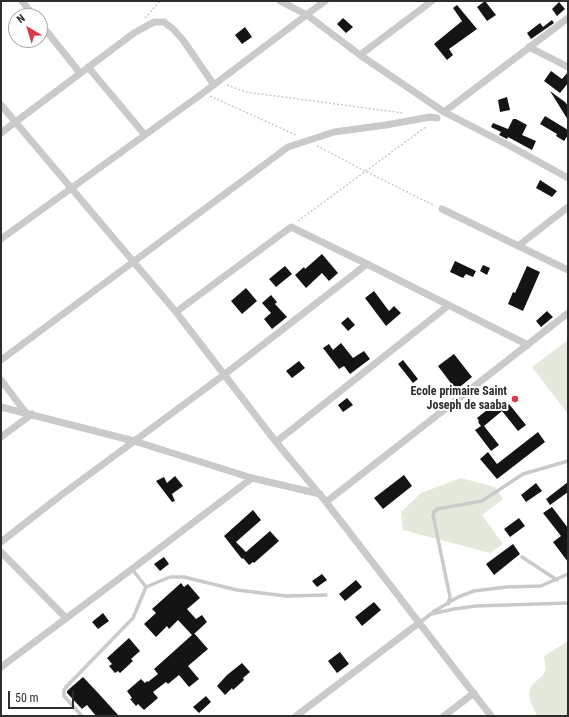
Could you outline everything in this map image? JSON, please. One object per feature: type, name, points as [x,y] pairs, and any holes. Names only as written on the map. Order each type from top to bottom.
[{"type":"street","points":[[280,1],[307,15],[360,55],[444,112],[568,178]]},
{"type":"street","points":[[1,239],[203,93],[325,1]]},
{"type":"street","points":[[360,55],[432,1]]},
{"type":"street","points":[[444,112],[568,18]]},
{"type":"street","points":[[1,133],[140,29],[154,22],[164,22],[182,40],[216,83]]},
{"type":"street","points":[[48,33],[80,73]]},
{"type":"street","points":[[529,47],[568,67]]},
{"type":"street","points":[[88,67],[144,135]]},
{"type":"street","points":[[1,106],[176,312],[276,442],[320,494],[491,716]]},
{"type":"street","points":[[1,360],[283,150],[294,144],[334,132],[430,117],[437,118]]},
{"type":"street","points":[[518,246],[568,207]]},
{"type":"street","points":[[442,209],[568,270]]},
{"type":"street","points":[[176,312],[291,227],[490,324],[528,345]]},
{"type":"street","points":[[1,542],[225,374],[368,264]]},
{"type":"street","points":[[276,442],[449,305]]},
{"type":"street","points":[[326,502],[568,313]]},
{"type":"street","points":[[1,380],[29,414]]},
{"type":"street","points":[[1,407],[134,441],[252,478],[320,494]]},
{"type":"street","points":[[1,437],[29,414]]},
{"type":"street","points":[[1,666],[252,478]]},
{"type":"street","points":[[1,552],[66,618]]},
{"type":"street","points":[[296,716],[419,623]]},
{"type":"street","points":[[444,716],[474,694]]},
{"type":"lane","points":[[448,604],[450,597],[433,515],[434,512],[437,509],[482,501],[523,474],[568,462]]},
{"type":"lane","points":[[522,558],[557,580]]},
{"type":"lane","points":[[132,569],[146,587]]},
{"type":"lane","points":[[419,623],[458,597],[484,589],[541,586],[568,574]]},
{"type":"lane","points":[[82,716],[63,693],[66,687],[133,618],[146,587],[170,578],[184,577],[237,590],[286,596],[326,595]]},
{"type":"lane","points":[[431,614],[476,606],[568,603]]},
{"type":"path","points":[[216,83],[246,92],[408,114]]},
{"type":"path","points":[[203,93],[307,140],[365,172],[442,209]]},
{"type":"path","points":[[291,227],[437,118]]},
{"type":"shaded area","points":[[568,340],[568,414],[532,367]]},
{"type":"shaded area","points":[[461,478],[495,487],[503,499],[482,515],[503,544],[490,553],[403,530],[401,512],[421,493]]},
{"type":"shaded area","points":[[568,641],[568,716],[537,716],[529,694],[531,686],[543,675],[546,670],[544,656]]},
{"type":"building","points":[[485,1],[496,15],[487,21],[477,7]]},
{"type":"building","points":[[559,2],[565,9],[557,16],[552,9]]},
{"type":"building","points":[[457,5],[477,29],[449,49],[453,55],[447,60],[434,44],[462,21],[453,8]]},
{"type":"building","points":[[343,18],[353,27],[346,33],[337,24]]},
{"type":"building","points":[[552,20],[554,23],[531,39],[527,33],[540,23],[543,27]]},
{"type":"building","points":[[245,27],[252,37],[242,44],[235,35]]},
{"type":"building","points":[[551,71],[562,79],[568,72],[568,83],[560,93],[544,81]]},
{"type":"building","points":[[550,91],[568,106],[568,120]]},
{"type":"building","points":[[507,97],[510,110],[500,112],[498,100]]},
{"type":"building","points":[[545,116],[568,130],[568,135],[564,141],[556,136],[557,134],[540,124]]},
{"type":"building","points":[[513,119],[527,125],[522,135],[536,141],[532,150],[508,137],[507,139],[499,135],[501,132],[491,127],[493,123],[508,129]]},
{"type":"building","points":[[540,180],[557,191],[552,197],[536,188]]},
{"type":"building","points":[[322,254],[338,273],[329,281],[322,273],[306,288],[295,275],[304,267],[305,269]]},
{"type":"building","points":[[455,261],[476,271],[473,277],[466,274],[463,278],[450,272]]},
{"type":"building","points":[[483,265],[490,268],[487,275],[480,271]]},
{"type":"building","points":[[285,266],[292,274],[276,287],[269,279]]},
{"type":"building","points":[[527,266],[540,272],[523,311],[508,304],[513,292],[515,293]]},
{"type":"building","points":[[246,288],[257,301],[242,314],[231,301]]},
{"type":"building","points":[[374,291],[389,311],[394,306],[401,313],[386,326],[365,298]]},
{"type":"building","points":[[271,295],[277,302],[275,304],[287,317],[272,329],[264,319],[271,313],[262,303]]},
{"type":"building","points":[[547,311],[553,317],[541,327],[536,321]]},
{"type":"building","points":[[348,317],[355,325],[348,331],[341,323]]},
{"type":"building","points":[[341,343],[353,358],[364,351],[370,359],[350,374],[344,366],[339,369],[323,348],[329,344],[333,350]]},
{"type":"building","points":[[454,354],[472,377],[456,390],[438,366]]},
{"type":"building","points":[[403,360],[418,379],[413,383],[398,364]]},
{"type":"building","points":[[299,361],[305,368],[292,378],[286,371]]},
{"type":"building","points":[[347,398],[353,405],[343,412],[338,405]]},
{"type":"building","points":[[497,402],[502,409],[509,404],[526,425],[518,431],[502,411],[484,426],[499,445],[491,451],[475,430],[481,426],[477,418]]},
{"type":"building","points":[[538,432],[545,442],[497,479],[480,459],[488,452],[497,464]]},
{"type":"building","points":[[404,475],[412,486],[383,509],[374,498]]},
{"type":"building","points":[[175,476],[183,486],[172,494],[175,501],[172,502],[156,481],[164,477],[167,483]]},
{"type":"building","points":[[568,482],[568,492],[550,505],[546,499]]},
{"type":"building","points":[[536,483],[542,491],[526,502],[521,495]]},
{"type":"building","points":[[552,507],[568,528],[568,562],[553,542],[561,536],[543,513]]},
{"type":"building","points":[[253,510],[261,520],[236,542],[246,552],[270,531],[279,541],[254,563],[253,562],[249,565],[243,558],[242,559],[224,536]]},
{"type":"building","points":[[519,518],[525,526],[510,537],[504,529]]},
{"type":"building","points":[[513,544],[520,554],[494,575],[486,564]]},
{"type":"building","points":[[164,557],[169,564],[160,571],[154,564]]},
{"type":"building","points":[[322,574],[327,580],[317,587],[312,581]]},
{"type":"building","points":[[356,580],[362,587],[345,601],[339,594]]},
{"type":"building","points":[[181,583],[184,587],[188,584],[200,598],[187,609],[196,619],[202,615],[207,622],[194,634],[208,649],[188,666],[199,679],[189,687],[179,675],[168,684],[166,682],[153,692],[158,698],[144,710],[138,704],[136,706],[130,699],[132,698],[127,691],[141,679],[145,683],[158,674],[154,669],[192,635],[178,620],[169,629],[167,626],[156,637],[144,624],[156,613],[152,609]]},
{"type":"building","points":[[374,602],[381,610],[362,626],[355,617]]},
{"type":"building","points":[[103,613],[109,621],[98,629],[92,622]]},
{"type":"building","points":[[129,638],[140,651],[131,659],[133,661],[120,673],[118,671],[115,673],[109,666],[112,664],[107,658]]},
{"type":"building","points":[[340,652],[349,664],[337,673],[328,661]]},
{"type":"building","points":[[242,663],[250,672],[243,678],[244,680],[225,695],[217,686],[227,675]]},
{"type":"building","points":[[83,677],[119,716],[96,716],[87,705],[82,709],[67,693],[67,691]]},
{"type":"building","points":[[206,696],[211,702],[199,713],[193,707]]},
{"type":"place","name":"Ecole primaire Saint Joseph de saaba","points":[[515,399]]}]
